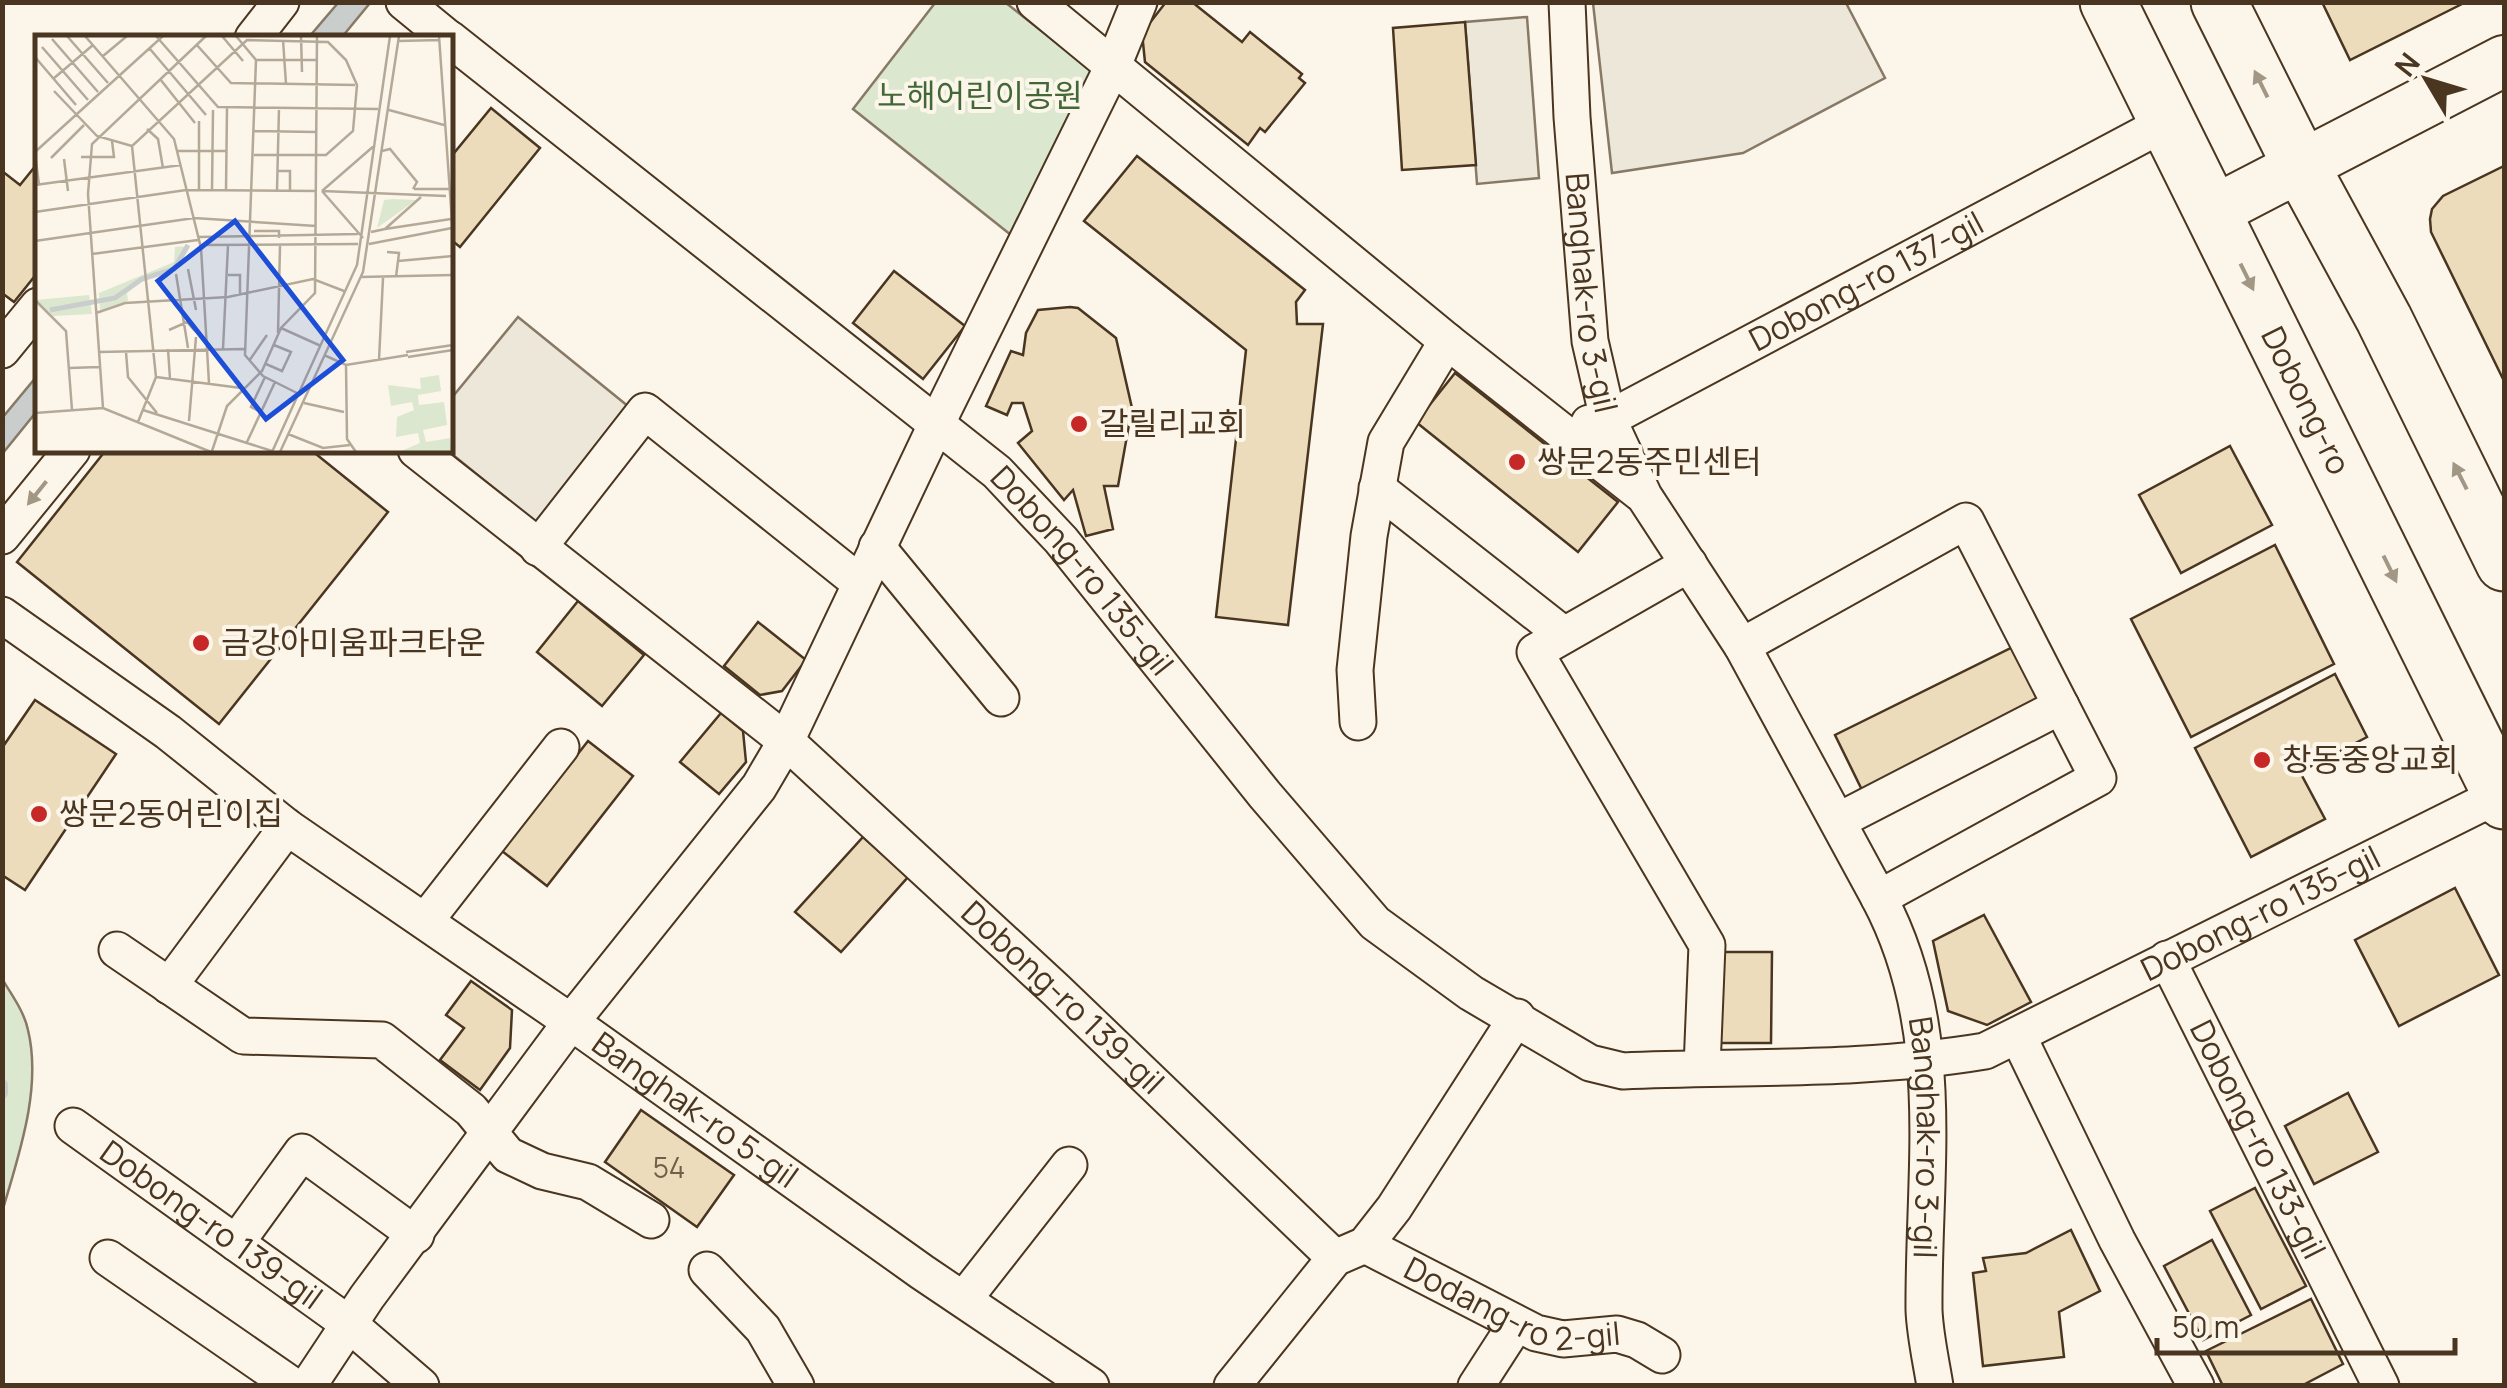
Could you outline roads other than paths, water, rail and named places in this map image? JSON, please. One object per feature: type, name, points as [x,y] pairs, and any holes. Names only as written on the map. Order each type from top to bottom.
[{"type":"main road","name":"Dobong-ro","points":[[2108,2],[2503,797]]},
{"type":"main road","points":[[2220,2],[2301,166],[2384,319],[2504,563]]},
{"type":"street","points":[[255,35],[281,2]]},
{"type":"street","points":[[1034,2],[1447,341],[1644,496]]},
{"type":"street","name":"Dobong-ro 139-gil","points":[[308,1386],[349,1324],[571,1022],[759,786],[786,741],[936,423],[1114,66],[1139,2]]},
{"type":"street","name":"Banghak-ro 3-gil","points":[[1567,2],[1590,342],[1608,419],[1644,496],[1742,646],[1900,936],[1920,1012],[1925,1061],[1929,1117],[1924,1314],[1935,1386]]},
{"type":"street","name":"Dobong-ro 135-gil","points":[[452,43],[997,472],[1061,540],[1265,796],[1376,923],[1470,993],[1590,1062],[1623,1070],[1856,1067],[1985,1051],[2503,797]]},
{"type":"street","points":[[2214,211],[2504,61]]},
{"type":"street","name":"Dobong-ro 137-gil","points":[[1559,429],[1608,419],[2169,121]]},
{"type":"street","points":[[2,350],[35,310]]},
{"type":"street","points":[[1358,722],[1355,670],[1369,536],[1386,442],[1447,341]]},
{"type":"street","points":[[538,548],[644,411],[860,583]]},
{"type":"street","points":[[2,536],[70,452]]},
{"type":"street","name":"Dobong-ro 139-gil","points":[[418,452],[786,741],[1056,990],[1350,1252]]},
{"type":"street","points":[[1377,488],[1564,635]]},
{"type":"street","points":[[1742,646],[1966,521],[2098,778],[1879,898]]},
{"type":"street","points":[[878,548],[1001,698]]},
{"type":"street","points":[[1689,564],[1535,652],[1706,944],[1702,1068]]},
{"type":"street","name":"Banghak-ro 5-gil","points":[[2,615],[168,732],[286,827],[426,920],[1091,1386]]},
{"type":"street","points":[[1838,821],[2061,706]]},
{"type":"street","points":[[426,920],[562,748]]},
{"type":"street","points":[[169,986],[286,827]]},
{"type":"street","points":[[116,950],[243,1036],[382,1040],[471,1110],[508,1154],[542,1171],[588,1182],[651,1220]]},
{"type":"street","name":"Dobong-ro 133-gil","points":[[2167,959],[2372,1382]]},
{"type":"street","name":"Dodang-ro 2-gil","points":[[1232,1386],[1394,1208],[1517,1018]]},
{"type":"street","points":[[2018,1036],[2116,1240],[2196,1386]]},
{"type":"street","name":"Dobong-ro 139-gil","points":[[73,1126],[349,1324],[421,1386]]},
{"type":"street","points":[[236,1242],[302,1152],[416,1235]]},
{"type":"street","points":[[964,1299],[1069,1165]]},
{"type":"street","name":"Dodang-ro 2-gil","points":[[1350,1252],[1536,1334],[1563,1339],[1617,1334],[1662,1354]]},
{"type":"street","points":[[108,1258],[293,1386]]},
{"type":"street","points":[[707,1270],[763,1329],[796,1386]]},
{"type":"street","points":[[1476,1386],[1516,1324]]},
{"type":"waterway","points":[[2,1085],[2,1093]]},
{"type":"place","name":"갈릴리교회","points":[[1079,424]]},
{"type":"place","name":"쌍문2동주민센터","points":[[1517,462]]},
{"type":"place","name":"금강아미움파크타운","points":[[201,643]]},
{"type":"place","name":"창동중앙교회","points":[[2262,760]]},
{"type":"place","name":"쌍문2동어린이집","points":[[39,814]]},
{"type":"park label","name":"노해어린이공원","points":[[980,96]]}]
